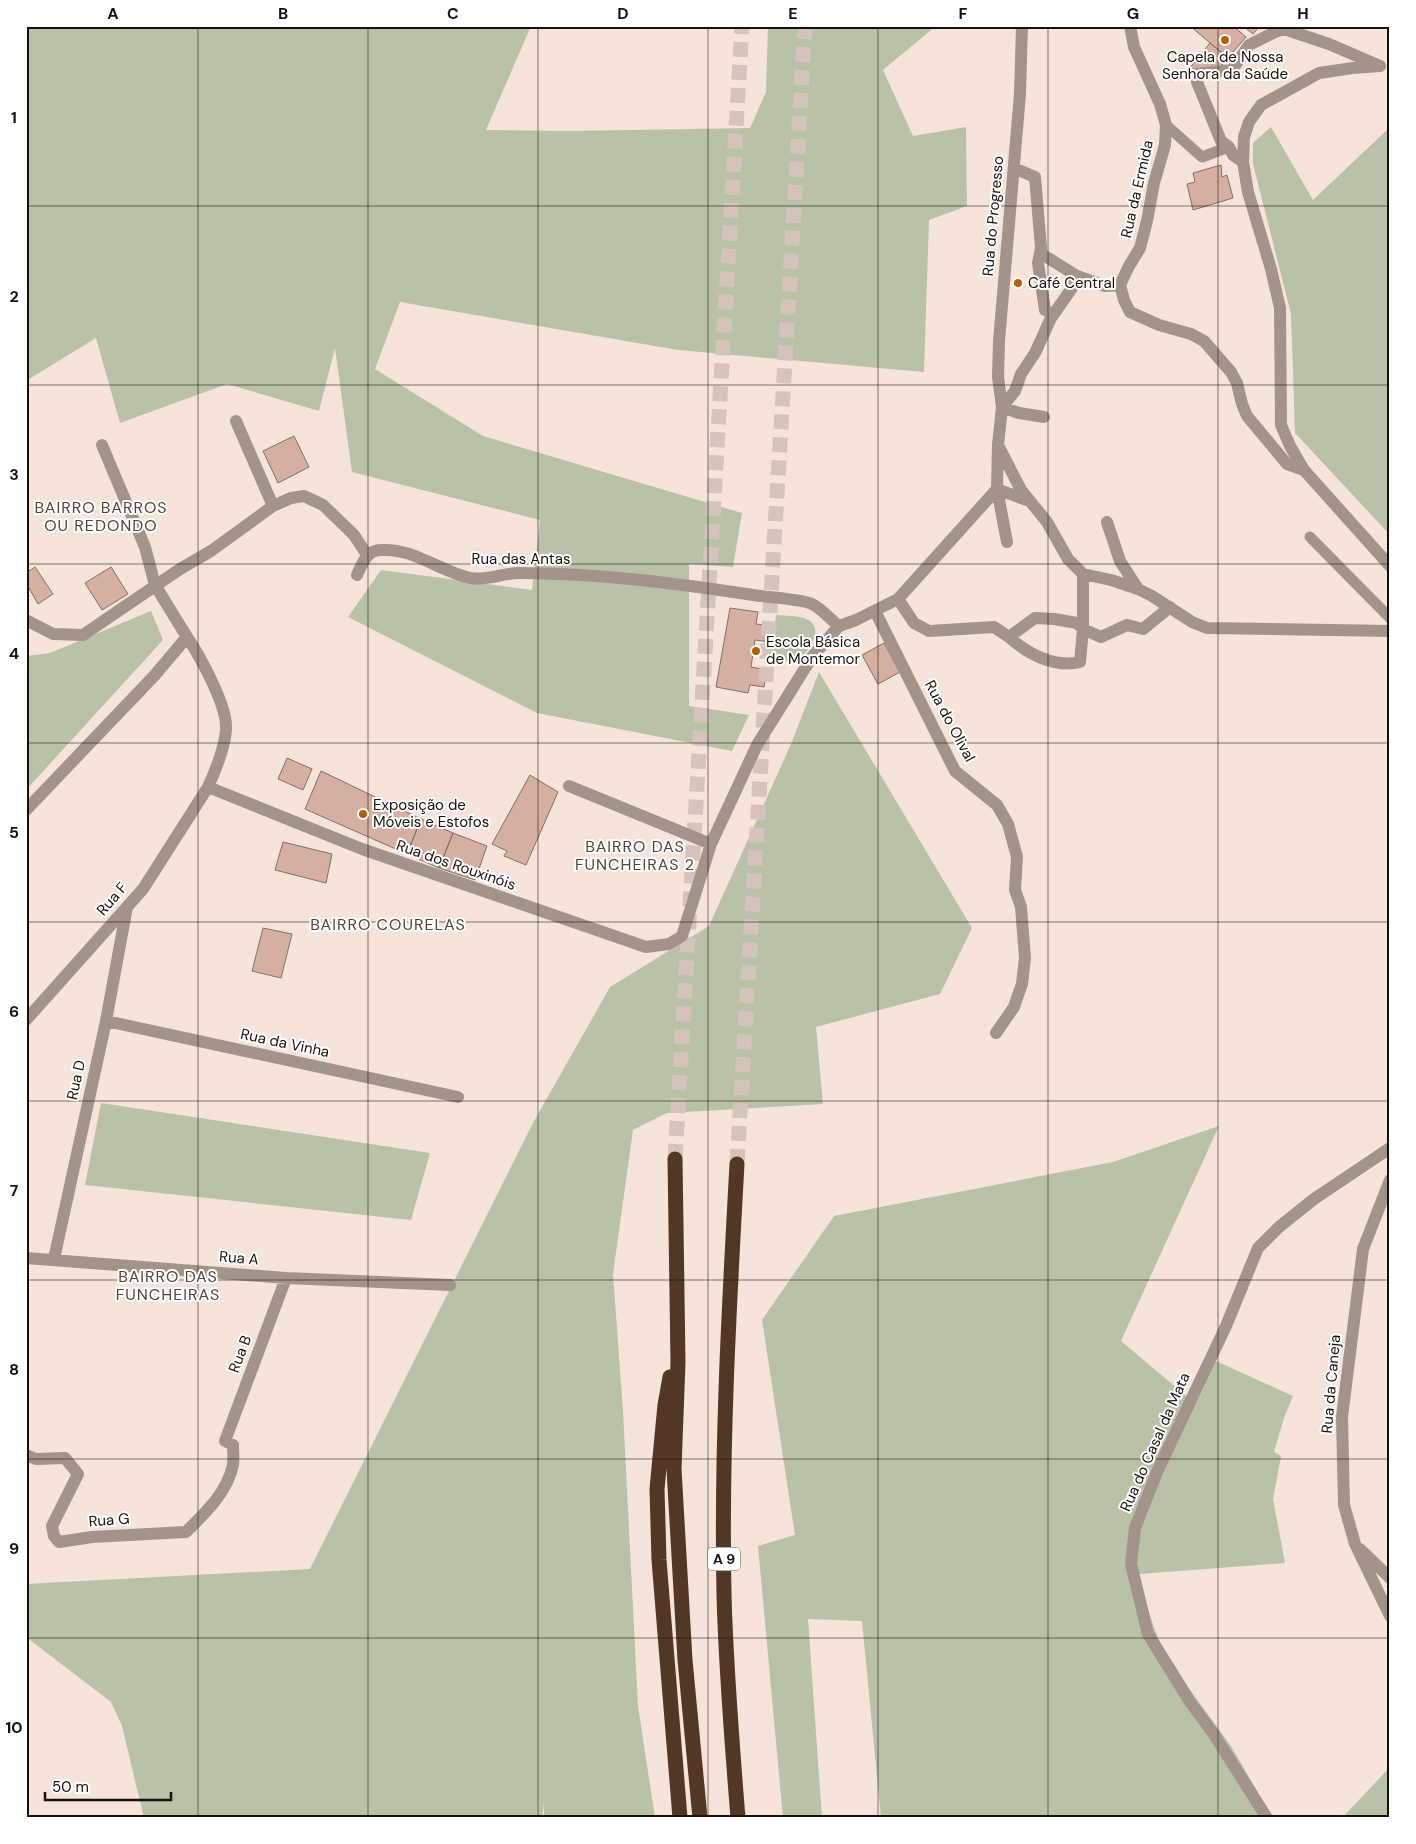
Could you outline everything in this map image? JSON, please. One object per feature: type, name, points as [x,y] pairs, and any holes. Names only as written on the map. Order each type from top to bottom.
[{"type":"highway","points":[[675,1159],[678,1362],[674,1469],[685,1660],[700,1818]]},
{"type":"highway","name":"A 9","points":[[737,1164],[725,1403],[724,1523],[725,1605],[738,1818]]},
{"type":"highway","points":[[677,1333],[665,1405],[657,1489],[659,1560],[680,1818]]},
{"type":"street","name":"Rua do Progresso","points":[[1007,542],[997,489],[998,445],[1002,407],[998,377],[999,340],[1020,94],[1022,26]]},
{"type":"street","name":"Rua da Ermida","points":[[1120,285],[1128,266],[1140,248],[1154,183],[1165,145],[1166,125],[1160,104],[1134,47],[1130,26]]},
{"type":"street","points":[[1243,162],[1232,155],[1229,147],[1222,141],[1197,82],[1196,74],[1232,70],[1249,45],[1284,29],[1385,66]]},
{"type":"street","points":[[1385,66],[1319,73],[1261,105],[1246,129],[1243,162],[1248,192],[1271,269],[1280,308],[1281,424],[1290,446],[1304,470],[1390,566]]},
{"type":"street","points":[[1166,125],[1202,157],[1229,147]]},
{"type":"street","points":[[1014,168],[1035,176],[1041,248],[1038,263],[1045,310],[1053,314]]},
{"type":"street","points":[[1040,253],[1077,276],[1105,286],[1120,285],[1130,312],[1159,325],[1191,334],[1204,340],[1238,383],[1242,404],[1247,416],[1287,464],[1304,470]]},
{"type":"street","points":[[1044,417],[1019,413],[1002,407],[1015,391],[1021,374],[1035,353],[1053,314],[1072,288],[1077,276]]},
{"type":"street","points":[[236,421],[273,506]]},
{"type":"street","name":"Rua F","points":[[26,1020],[142,889],[208,787],[220,756],[226,726],[222,701],[156,585],[145,547],[102,445]]},
{"type":"street","points":[[998,445],[1021,490],[1047,522],[1068,559],[1083,574],[1111,580],[1138,589],[1192,622],[1207,628],[1390,631]]},
{"type":"street","points":[[569,786],[711,844],[757,745],[812,656],[839,626],[875,612],[898,599],[997,489],[1031,502]]},
{"type":"street","points":[[26,620],[53,634],[83,635],[156,585],[211,551],[273,506],[291,498],[304,496],[323,505],[354,535],[367,556],[357,576]]},
{"type":"street","points":[[1107,522],[1120,561],[1138,589]]},
{"type":"street","points":[[1310,537],[1390,618]]},
{"type":"street","name":"Rua das Antas","points":[[367,556],[378,549],[411,553],[450,571],[472,578],[488,578],[516,573],[605,576],[812,603],[839,626]]},
{"type":"street","points":[[898,599],[914,623],[929,630],[994,628],[1009,636],[1021,648],[1047,660],[1061,664],[1072,664],[1080,662],[1083,629],[1083,574]]},
{"type":"street","points":[[1009,636],[1035,618],[1077,623],[1083,629],[1101,636],[1127,625],[1143,629],[1170,608]]},
{"type":"street","name":"Rua do Olival","points":[[875,612],[955,771],[997,805],[1008,824],[1017,857],[1015,890],[1020,907],[1025,958],[1022,984],[1017,999],[996,1033]]},
{"type":"street","points":[[26,810],[187,637]]},
{"type":"street","name":"Rua dos Rouxinóis","points":[[208,787],[362,849],[646,947],[669,944],[682,936],[711,844]]},
{"type":"street","name":"Rua D","points":[[54,1259],[106,1021],[127,907]]},
{"type":"street","name":"Rua da Vinha","points":[[106,1021],[458,1096]]},
{"type":"street","name":"Rua do Casal da Mata","points":[[1267,1818],[1213,1733],[1190,1702],[1148,1634],[1131,1564],[1135,1528],[1156,1472],[1226,1326],[1258,1248],[1279,1227],[1314,1199],[1390,1148]]},
{"type":"street","name":"Rua da Caneja","points":[[1390,1180],[1363,1249],[1342,1417],[1344,1505],[1355,1544],[1390,1616]]},
{"type":"street","name":"Rua A","points":[[26,1258],[286,1278],[450,1285]]},
{"type":"street","name":"Rua B","points":[[225,1441],[286,1278]]},
{"type":"street","name":"Rua G","points":[[26,1456],[36,1459],[65,1458],[78,1474],[52,1526],[54,1536],[59,1542],[92,1537],[186,1532],[222,1491],[233,1465],[233,1445],[225,1441]]},
{"type":"street","points":[[1355,1544],[1390,1578]]},
{"type":"green space","points":[[26,26],[531,26],[486,130],[570,131],[750,128],[766,92],[768,26],[932,26],[931,30],[883,70],[913,136],[966,127],[967,206],[929,220],[924,372],[678,350],[400,302],[375,369],[483,436],[742,513],[733,567],[689,564],[689,706],[749,715],[732,751],[537,713],[348,617],[381,570],[532,590],[540,520],[352,472],[335,348],[319,411],[227,384],[120,423],[96,338],[26,381]]},
{"type":"green space","points":[[1271,127],[1313,200],[1390,127],[1390,535],[1295,433],[1291,314],[1253,164],[1253,143]]},
{"type":"green space","points":[[151,611],[163,640],[26,790],[26,656],[50,653]]},
{"type":"green space","points":[[776,615],[804,618],[811,622],[814,627],[815,632],[812,644],[796,663],[771,658]]},
{"type":"green space","points":[[819,672],[972,928],[940,994],[816,1027],[823,1104],[667,1113],[633,1130],[613,1274],[623,1411],[638,1706],[655,1818],[544,1818],[544,1804],[542,1818],[144,1818],[122,1726],[111,1702],[26,1637],[26,1584],[310,1569],[533,1123],[610,987],[709,926],[791,744]]},
{"type":"green space","points":[[101,1103],[430,1153],[411,1220],[85,1185]]},
{"type":"green space","points":[[1219,1126],[1121,1341],[1196,1404],[1216,1361],[1293,1396],[1274,1452],[1281,1456],[1273,1499],[1285,1563],[1139,1574],[1144,1599],[1159,1641],[1188,1687],[1231,1746],[1273,1818],[881,1818],[862,1621],[808,1619],[822,1818],[783,1818],[758,1546],[795,1535],[762,1320],[834,1216],[1113,1162]]},
{"type":"green space","points":[[1390,1767],[1390,1818],[1342,1818]]},
{"type":"building","name":"Capela de Nossa Senhora da Saúde","points":[[1190,26],[1233,26],[1246,37],[1228,58]]},
{"type":"building","points":[[1243,26],[1260,26],[1253,34]]},
{"type":"building","points":[[1210,43],[1228,58],[1218,70],[1188,70]]},
{"type":"building","points":[[1221,165],[1222,177],[1227,175],[1233,198],[1193,210],[1187,184],[1195,182],[1193,173]]},
{"type":"building","points":[[294,436],[309,467],[278,483],[263,451]]},
{"type":"building","points":[[35,567],[53,594],[38,604],[29,588],[26,589],[26,573]]},
{"type":"building","points":[[111,567],[128,594],[102,610],[85,583]]},
{"type":"building","points":[[730,608],[758,612],[756,624],[773,626],[770,642],[755,640],[751,667],[767,670],[764,687],[750,685],[748,693],[716,687]]},
{"type":"building","points":[[884,643],[900,672],[878,684],[862,655]]},
{"type":"building","points":[[287,758],[312,769],[303,790],[278,779]]},
{"type":"building","name":"Exposição de Móveis e Estofos","points":[[321,771],[421,819],[407,854],[305,809]]},
{"type":"building","points":[[530,775],[558,792],[526,865],[504,856],[507,851],[492,844]]},
{"type":"building","points":[[421,819],[453,833],[439,868],[407,854]]},
{"type":"building","points":[[453,833],[487,846],[475,880],[439,868]]},
{"type":"building","points":[[283,842],[332,854],[326,883],[275,870]]},
{"type":"building","points":[[263,928],[292,934],[281,978],[252,971]]},
{"type":"tunnel","points":[[675,1159],[742,26]]},
{"type":"tunnel","points":[[737,1164],[805,26]]},
{"type":"place","name":"Capela de Nossa Senhora da Saúde","points":[[1225,40]]},
{"type":"place","name":"Café Central","points":[[1018,283]]},
{"type":"place","name":"Escola Básica de Montemor","points":[[756,651]]},
{"type":"place","name":"Exposição de Móveis e Estofos","points":[[363,814]]},
{"type":"district","name":"BAIRRO BARROS OU REDONDO","points":[[101,516]]},
{"type":"district","name":"BAIRRO DAS FUNCHEIRAS 2","points":[[635,855]]},
{"type":"district","name":"BAIRRO COURELAS","points":[[388,924]]},
{"type":"district","name":"BAIRRO DAS FUNCHEIRAS","points":[[168,1285]]}]
